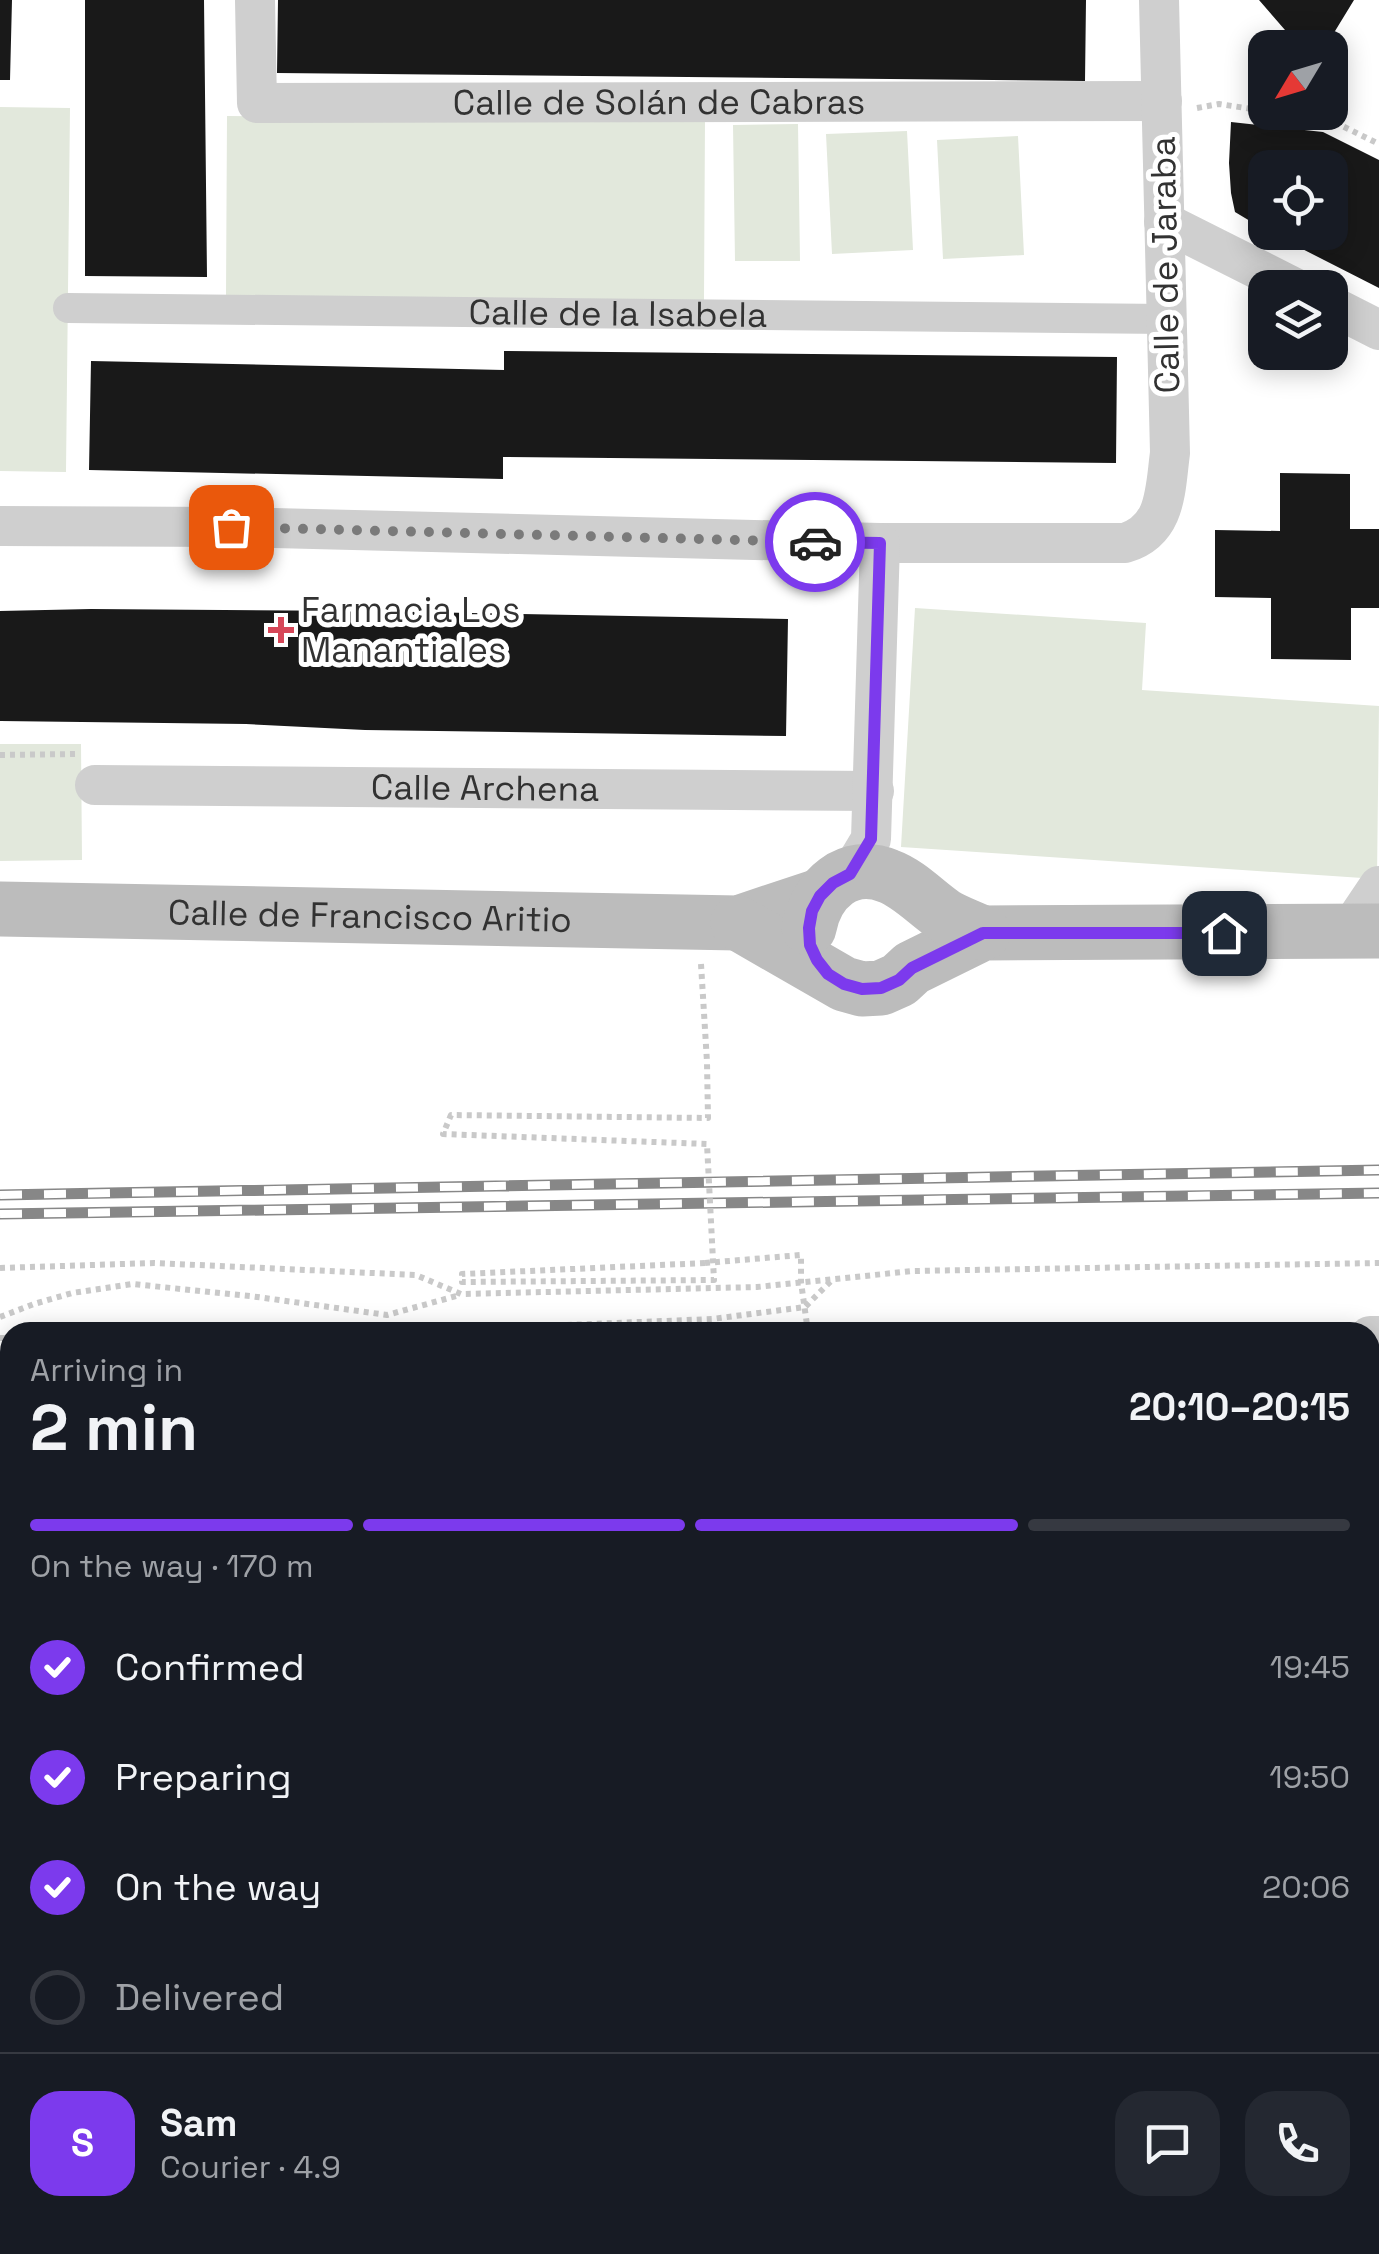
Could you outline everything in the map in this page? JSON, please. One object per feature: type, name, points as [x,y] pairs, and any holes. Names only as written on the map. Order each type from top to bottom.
[{"type":"main road","name":"Calle de Francisco Aritio","points":[[0,909],[720,922],[868,875],[983,933],[1363,932]]},
{"type":"main road","points":[[828,974],[810,945],[812,911],[868,875],[920,904],[926,935],[912,968]]},
{"type":"main road","name":"Calle de Francisco Aritio","points":[[720,922],[844,984],[862,989],[881,988],[899,980],[912,968],[983,933]]},
{"type":"street","name":"Calle de Solán de Cabras","points":[[255,0],[257,103],[1162,107]]},
{"type":"street","name":"Calle de Jaraba","points":[[880,543],[1125,543],[1153,527],[1163,503],[1170,453],[1159,0]]},
{"type":"street","points":[[1164,222],[1259,270]]},
{"type":"street","name":"Calle de la Isabela","points":[[68,308],[1167,320]]},
{"type":"street","points":[[1348,314],[1379,330]]},
{"type":"street","points":[[0,526],[231,527],[880,543],[868,875]]},
{"type":"street","name":"Calle Archena","points":[[96,785],[874,791]]},
{"type":"street","points":[[1363,932],[1379,886]]},
{"type":"path","points":[[1162,107],[1219,104],[1248,108]]},
{"type":"path","points":[[1348,129],[1379,144]]},
{"type":"path","points":[[0,756],[96,754],[96,785]]},
{"type":"path","points":[[720,922],[701,965],[708,1118],[451,1114],[443,1134],[707,1144],[714,1280],[462,1282],[462,1274],[705,1263],[801,1255],[807,1322]]},
{"type":"path","points":[[0,1268],[154,1263],[416,1276],[461,1294]]},
{"type":"path","points":[[0,1317],[72,1294],[132,1284],[388,1315],[461,1294],[757,1287],[913,1271],[1379,1263]]},
{"type":"path","points":[[652,1322],[806,1307],[832,1280]]},
{"type":"shaded area","points":[[0,107],[70,108],[66,472],[0,471]]},
{"type":"shaded area","points":[[227,116],[705,119],[704,300],[226,296]]},
{"type":"shaded area","points":[[798,124],[800,261],[735,261],[733,125]]},
{"type":"shaded area","points":[[907,131],[913,250],[832,254],[826,134]]},
{"type":"shaded area","points":[[1018,136],[1024,255],[943,259],[937,140]]},
{"type":"shaded area","points":[[915,608],[1146,623],[1142,690],[1379,706],[1377,879],[901,847]]},
{"type":"shaded area","points":[[0,744],[81,744],[82,860],[0,861]]},
{"type":"building","points":[[0,0],[12,0],[10,80],[0,80]]},
{"type":"building","points":[[85,0],[204,0],[207,277],[85,276]]},
{"type":"building","points":[[278,0],[1086,0],[1085,81],[277,73]]},
{"type":"building","points":[[1259,0],[1354,0],[1336,30],[1285,30]]},
{"type":"building","points":[[1231,122],[1248,124],[1248,130],[1323,132],[1379,160],[1379,288],[1304,250],[1348,250],[1348,150],[1248,150],[1248,220],[1235,212],[1229,163]]},
{"type":"building","points":[[504,351],[1117,357],[1116,463],[503,457],[503,479],[89,470],[91,361],[504,370]]},
{"type":"building","points":[[1280,473],[1350,474],[1350,529],[1379,529],[1379,608],[1351,608],[1351,660],[1271,659],[1271,598],[1215,597],[1215,530],[1280,531]]},
{"type":"building","points":[[0,611],[788,619],[786,736],[0,721]]},
{"type":"railway","points":[[0,1195],[1379,1170]]},
{"type":"railway","points":[[0,1214],[1379,1193]]},
{"type":"way so far","points":[[231,527],[815,542]]},
{"type":"place","name":"Farmacia Los Manantiales","points":[[281,630]]},
{"type":"route","points":[[815,542],[880,543],[871,839],[850,874],[833,883],[812,911],[810,945],[828,974],[862,989],[881,988],[983,933],[1224,933]]}]
